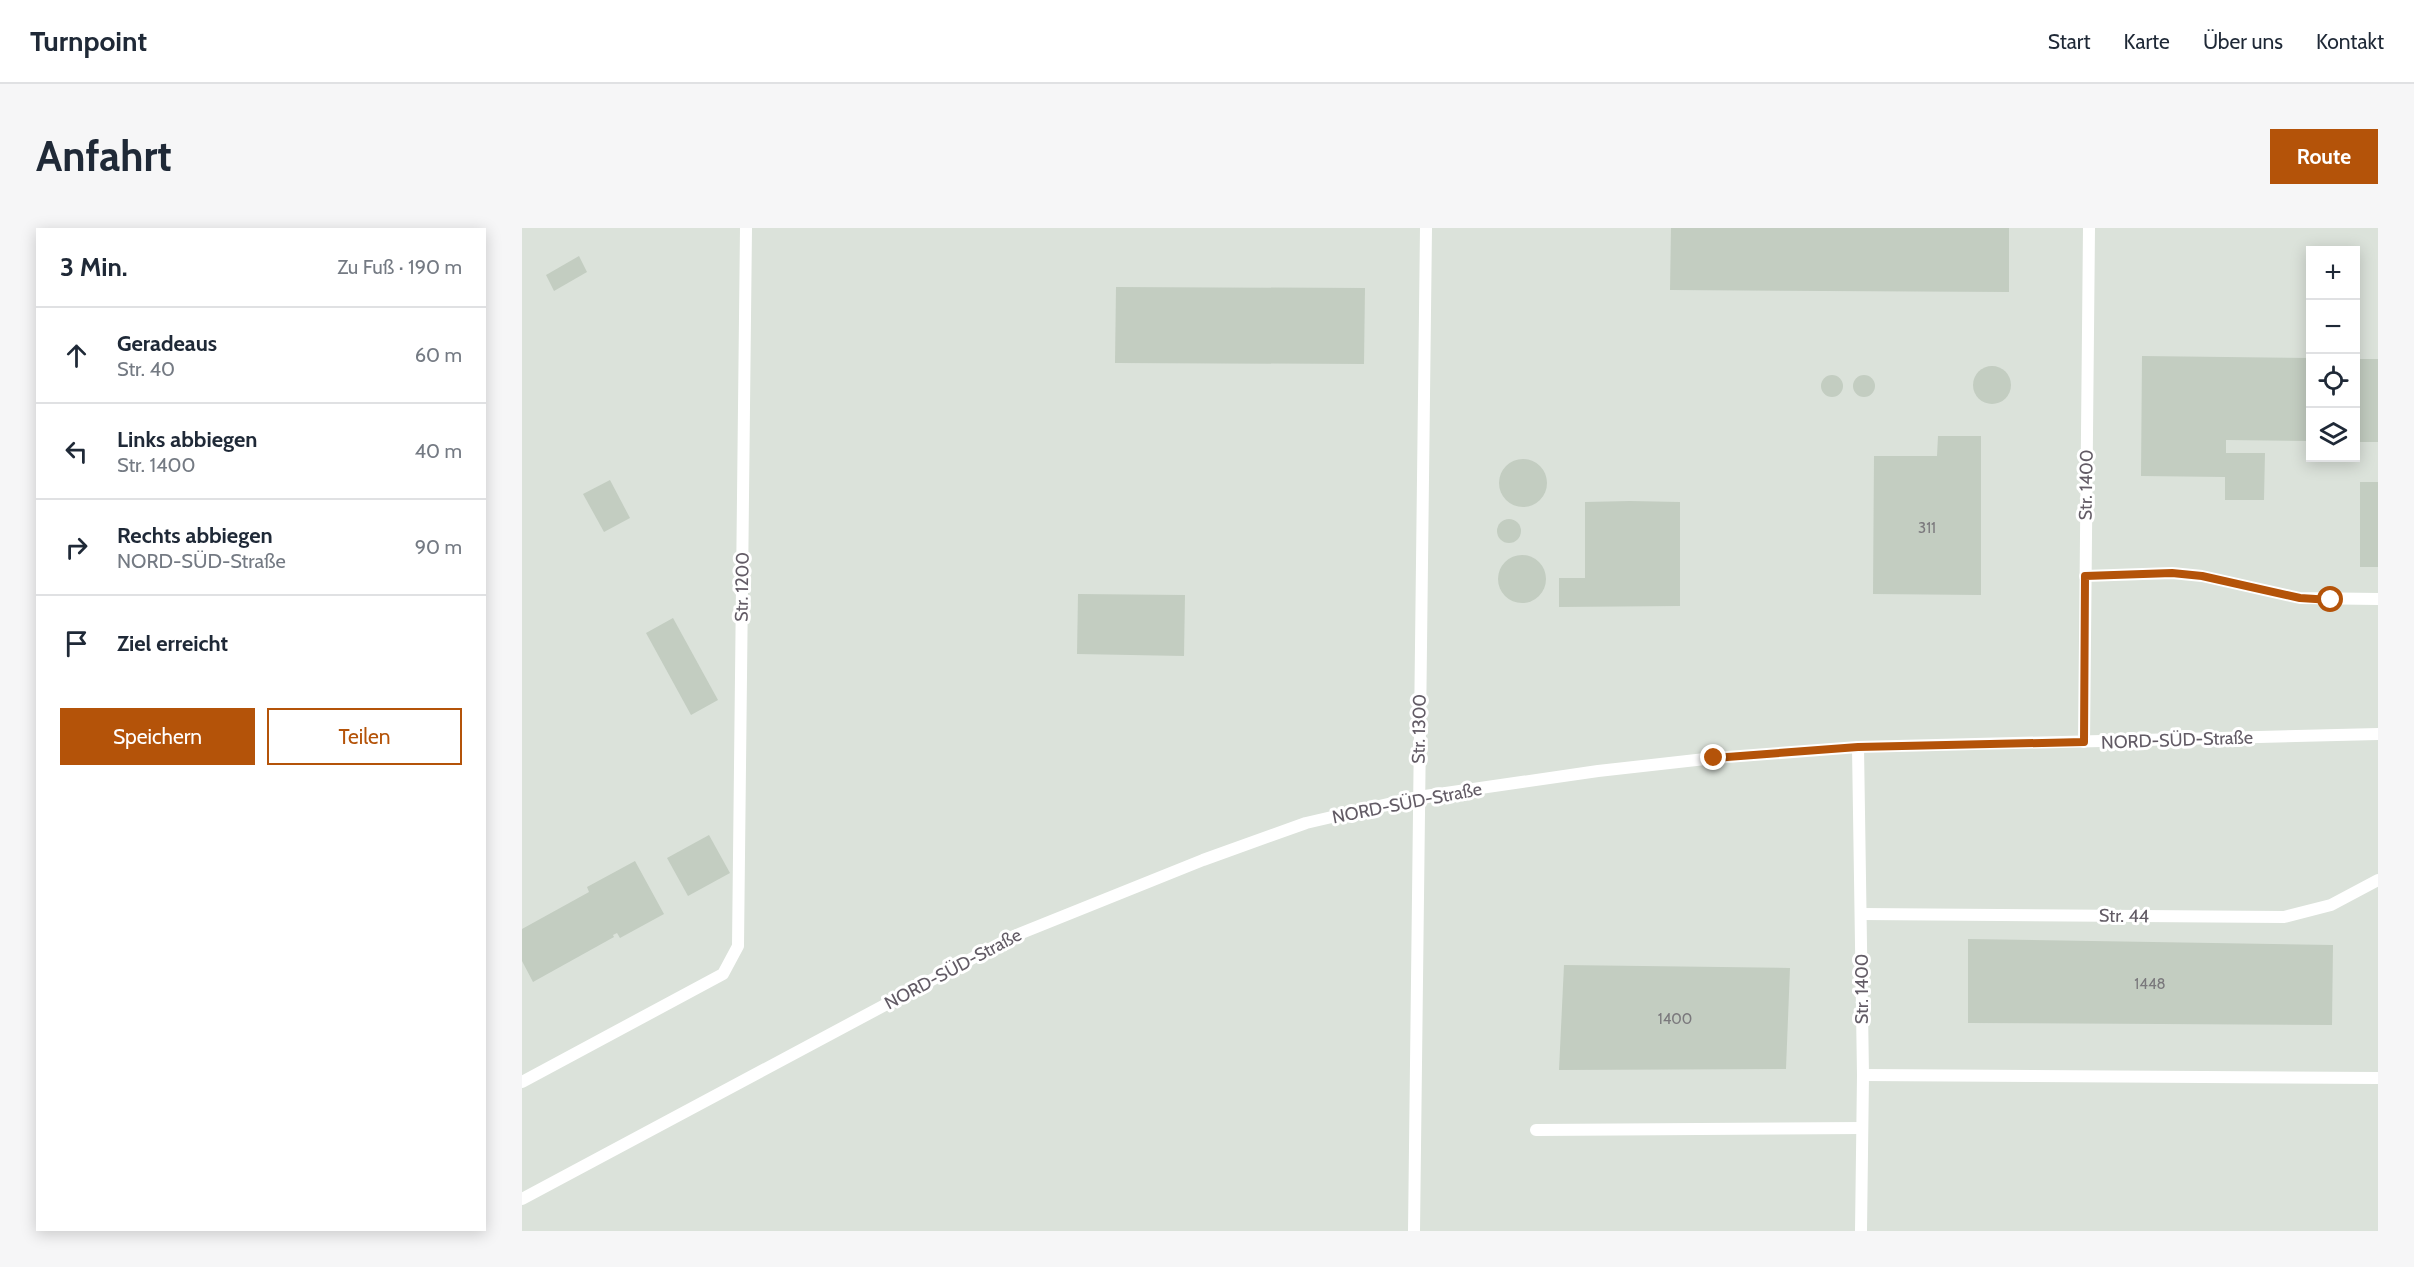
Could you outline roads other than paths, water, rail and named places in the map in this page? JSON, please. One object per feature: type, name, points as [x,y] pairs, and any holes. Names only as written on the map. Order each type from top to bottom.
[{"type":"lane","name":"Str. 1200","points":[[522,1082],[723,974],[738,946],[746,228]]},
{"type":"lane","name":"Str. 1300","points":[[1414,1231],[1426,228]]},
{"type":"lane","name":"Str. 1400","points":[[2084,742],[2089,228]]},
{"type":"lane","points":[[2085,576],[2172,573],[2202,576],[2300,598],[2378,599]]},
{"type":"lane","name":"NORD-SÜD-Straße","points":[[522,1199],[1014,936],[1203,860],[1306,824],[1418,797],[1599,771],[1714,758],[1858,747],[2378,734]]},
{"type":"lane","name":"Str. 1400","points":[[1858,747],[1863,1075],[1861,1231]]},
{"type":"lane","name":"Str. 44","points":[[1862,914],[2284,917],[2331,905],[2378,880]]},
{"type":"lane","points":[[1863,1075],[2378,1078]]},
{"type":"lane","points":[[1536,1130],[1862,1128]]}]
